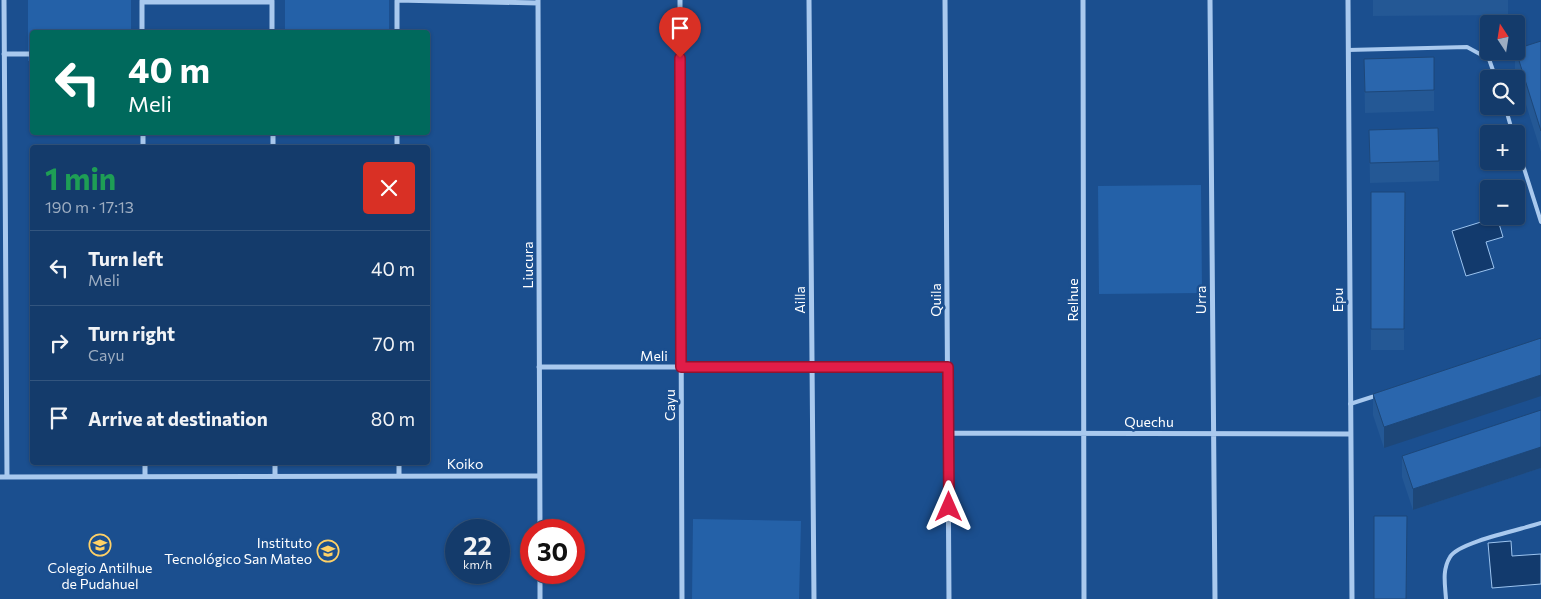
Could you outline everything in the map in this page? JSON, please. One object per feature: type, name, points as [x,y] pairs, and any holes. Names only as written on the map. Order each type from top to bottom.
[{"type":"street","points":[[397,30],[397,0],[538,1]]},
{"type":"street","name":"Cayu","points":[[680,0],[682,599]]},
{"type":"street","name":"Ailla","points":[[809,0],[814,599]]},
{"type":"street","name":"Quila","points":[[945,0],[949,599]]},
{"type":"street","name":"Relhue","points":[[1084,0],[1084,599]]},
{"type":"street","name":"Urra","points":[[1210,0],[1215,599]]},
{"type":"street","name":"Epu","points":[[1348,0],[1352,599]]},
{"type":"street","points":[[2,1],[7,477]]},
{"type":"street","points":[[142,30],[142,1],[272,1],[272,30]]},
{"type":"street","name":"Liucura","points":[[538,1],[540,519]]},
{"type":"street","points":[[4,54],[30,54]]},
{"type":"street","name":"Meli","points":[[539,367],[948,367]]},
{"type":"street","name":"Quechu","points":[[948,433],[1350,434]]},
{"type":"street","points":[[145,465],[145,476]]},
{"type":"street","points":[[275,465],[275,476]]},
{"type":"street","points":[[399,465],[399,476]]},
{"type":"street","name":"Koiko","points":[[0,477],[540,476]]},
{"type":"street","points":[[540,584],[540,599]]},
{"type":"lane","points":[[1348,50],[1468,47],[1489,59],[1493,70]]},
{"type":"lane","points":[[1525,170],[1541,222]]},
{"type":"lane","points":[[1350,404],[1379,395]]},
{"type":"lane","points":[[1446,599],[1444,573],[1450,555],[1467,544],[1541,524]]},
{"type":"shaded area","points":[[28,0],[131,0],[131,30],[30,30],[30,61],[28,61]]},
{"type":"shaded area","points":[[285,0],[389,0],[389,30],[285,30]]},
{"type":"shaded area","points":[[1201,185],[1202,293],[1099,294],[1098,186]]},
{"type":"shaded area","points":[[1480,222],[1480,225],[1499,225],[1503,237],[1486,242],[1494,268],[1466,276],[1452,231]]},
{"type":"shaded area","points":[[693,519],[801,521],[799,599],[692,599]]},
{"type":"shaded area","points":[[1511,541],[1512,556],[1541,554],[1541,584],[1492,588],[1488,543]]},
{"type":"building","points":[[1541,41],[1541,131],[1525,80],[1525,70],[1522,70],[1519,60],[1525,60],[1525,46]]},
{"type":"building","points":[[1434,57],[1434,90],[1365,92],[1364,59]]},
{"type":"building","points":[[1438,128],[1439,161],[1370,163],[1369,130]]},
{"type":"building","points":[[1371,192],[1405,192],[1404,329],[1371,329]]},
{"type":"building","points":[[1541,338],[1541,375],[1384,427],[1373,394]]},
{"type":"building","points":[[1541,410],[1541,447],[1413,489],[1402,456]]},
{"type":"building","points":[[1374,516],[1407,516],[1406,599],[1374,599]]},
{"type":"place","name":"Colegio Antilhue de Pudahuel","points":[[100,545]]},
{"type":"place","name":"Instituto Tecnológico San Mateo","points":[[328,551]]},
{"type":"route","points":[[680,58],[681,367],[948,367],[949,507]]}]
